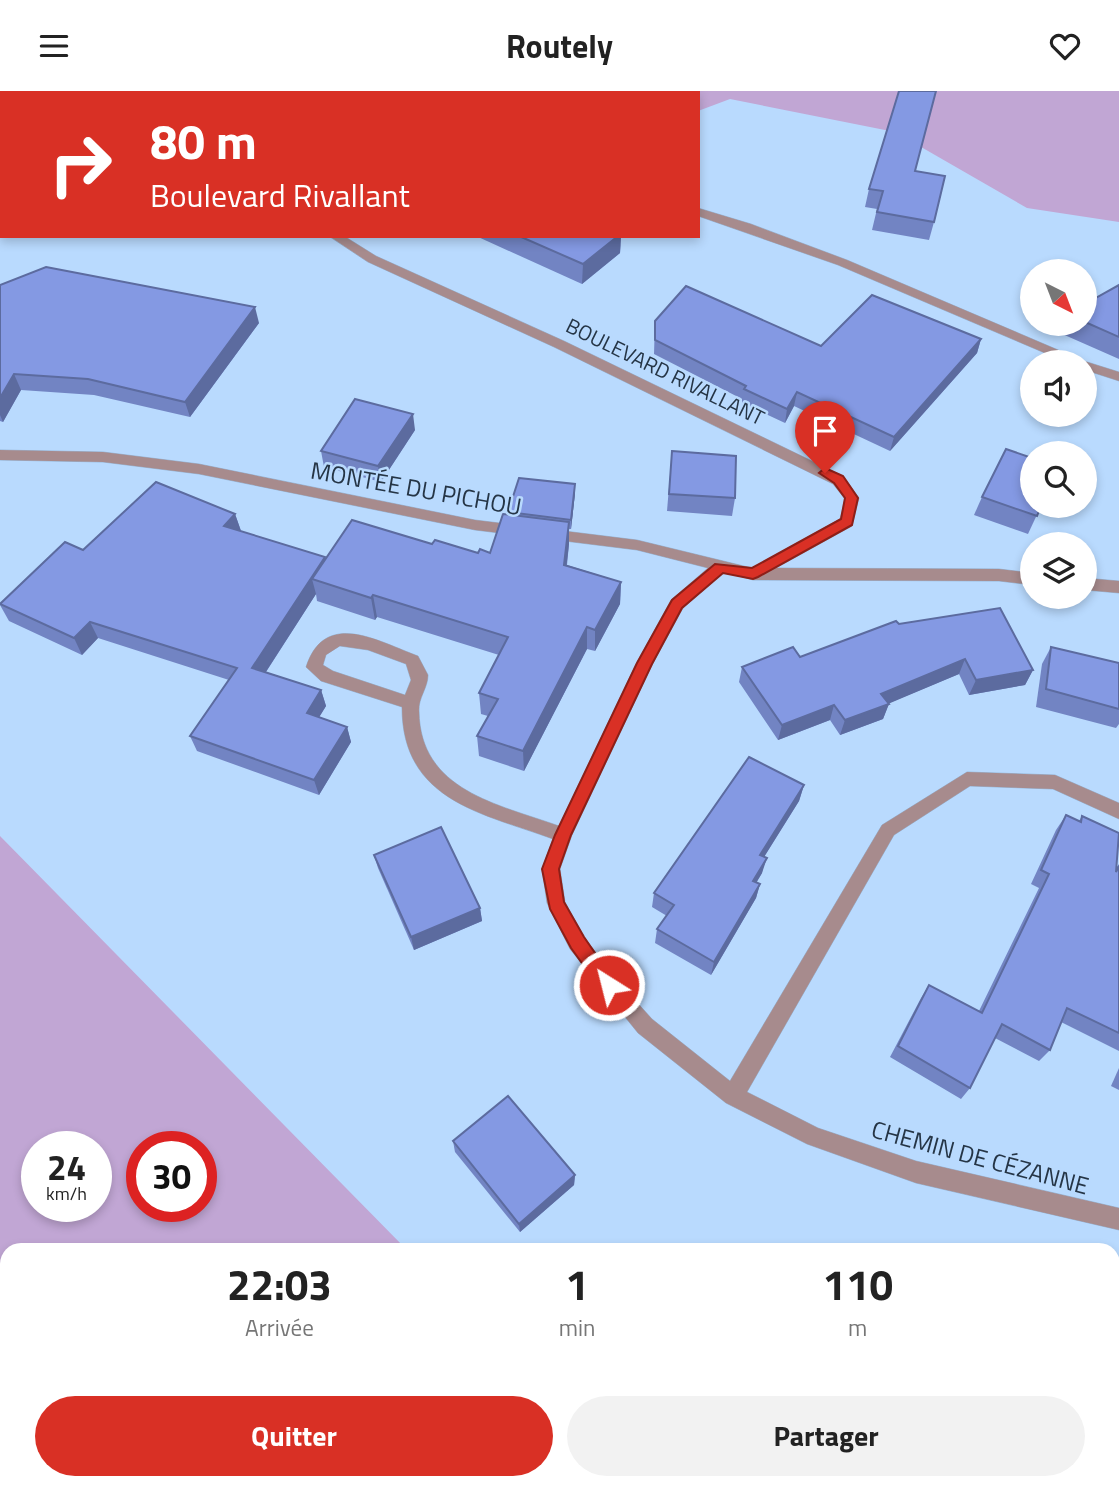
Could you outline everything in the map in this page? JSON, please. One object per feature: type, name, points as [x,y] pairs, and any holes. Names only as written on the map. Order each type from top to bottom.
[{"type":"street","points":[[700,213],[743,224],[844,262],[1051,350]]},
{"type":"street","name":"BOULEVARD RIVALLANT","points":[[338,238],[372,259],[559,344],[838,479],[852,498],[847,522],[753,573]]},
{"type":"street","points":[[1097,369],[1119,377]]},
{"type":"street","name":"MONTÉE DU PICHOU","points":[[0,456],[103,457],[200,470],[475,525],[637,545],[753,573],[999,575],[1020,578]]},
{"type":"street","name":"CHEMIN DE CÉZANNE","points":[[720,567],[677,604],[645,663],[563,835],[551,869],[556,903],[578,943],[609,985],[645,1026],[733,1097],[814,1137],[916,1172],[1119,1219]]},
{"type":"street","points":[[1097,585],[1119,587]]},
{"type":"street","points":[[410,703],[327,676],[314,667],[316,653],[324,643],[341,638],[412,660],[419,670],[421,681],[410,703],[410,729],[435,779],[457,794],[563,835]]},
{"type":"street","points":[[733,1097],[888,830],[967,779],[1055,782],[1119,811]]},
{"type":"shaded area","points":[[700,91],[1119,91],[1119,222],[1027,208],[895,132],[730,99],[700,110]]},
{"type":"shaded area","points":[[0,836],[400,1243],[0,1243]]},
{"type":"building","points":[[899,91],[936,91],[915,171],[945,176],[934,222],[877,212],[883,191],[869,189]]},
{"type":"building","points":[[524,238],[616,238],[583,264]]},
{"type":"building","points":[[46,267],[255,307],[185,402],[88,379],[14,374],[0,398],[0,285]]},
{"type":"building","points":[[1119,285],[1119,337],[1097,327],[1097,297]]},
{"type":"building","points":[[686,286],[821,346],[872,295],[981,339],[894,437],[797,392],[787,409],[744,389],[746,386],[655,340],[655,321]]},
{"type":"building","points":[[355,399],[413,414],[378,466],[321,451]]},
{"type":"building","points":[[1006,449],[1020,454],[1020,510],[982,497]]},
{"type":"building","points":[[672,451],[736,456],[735,498],[669,494]]},
{"type":"building","points":[[519,478],[575,484],[571,520],[508,512]]},
{"type":"building","points":[[156,482],[235,514],[224,526],[325,557],[252,668],[321,690],[307,713],[347,727],[314,780],[190,736],[237,668],[90,622],[74,638],[0,604],[65,542],[83,550]]},
{"type":"building","points":[[503,514],[569,522],[564,565],[621,582],[595,630],[587,627],[523,751],[477,736],[498,699],[479,693],[508,637],[312,579],[352,520],[432,544],[435,540],[478,553],[480,549],[490,553]]},
{"type":"building","points":[[1000,608],[1033,670],[976,680],[965,659],[881,694],[889,704],[845,720],[834,705],[782,725],[742,667],[793,647],[800,657],[896,621],[899,624]]},
{"type":"building","points":[[1051,647],[1119,663],[1119,709],[1046,689]]},
{"type":"building","points":[[749,757],[804,785],[760,855],[767,858],[753,881],[760,884],[714,962],[657,929],[674,905],[654,893]]},
{"type":"building","points":[[1066,815],[1081,822],[1082,816],[1119,833],[1116,872],[1119,866],[1119,1033],[1067,1008],[1050,1050],[1002,1024],[970,1088],[898,1046],[929,985],[982,1013],[1049,874],[1041,870]]},
{"type":"building","points":[[441,827],[480,908],[411,937],[374,855]]},
{"type":"building","points":[[508,1096],[575,1175],[519,1224],[453,1141]]},
{"type":"route","points":[[609,985],[578,943],[556,903],[551,869],[563,835],[645,663],[677,604],[720,567],[753,573],[847,522],[852,498],[838,479],[825,473]]}]
